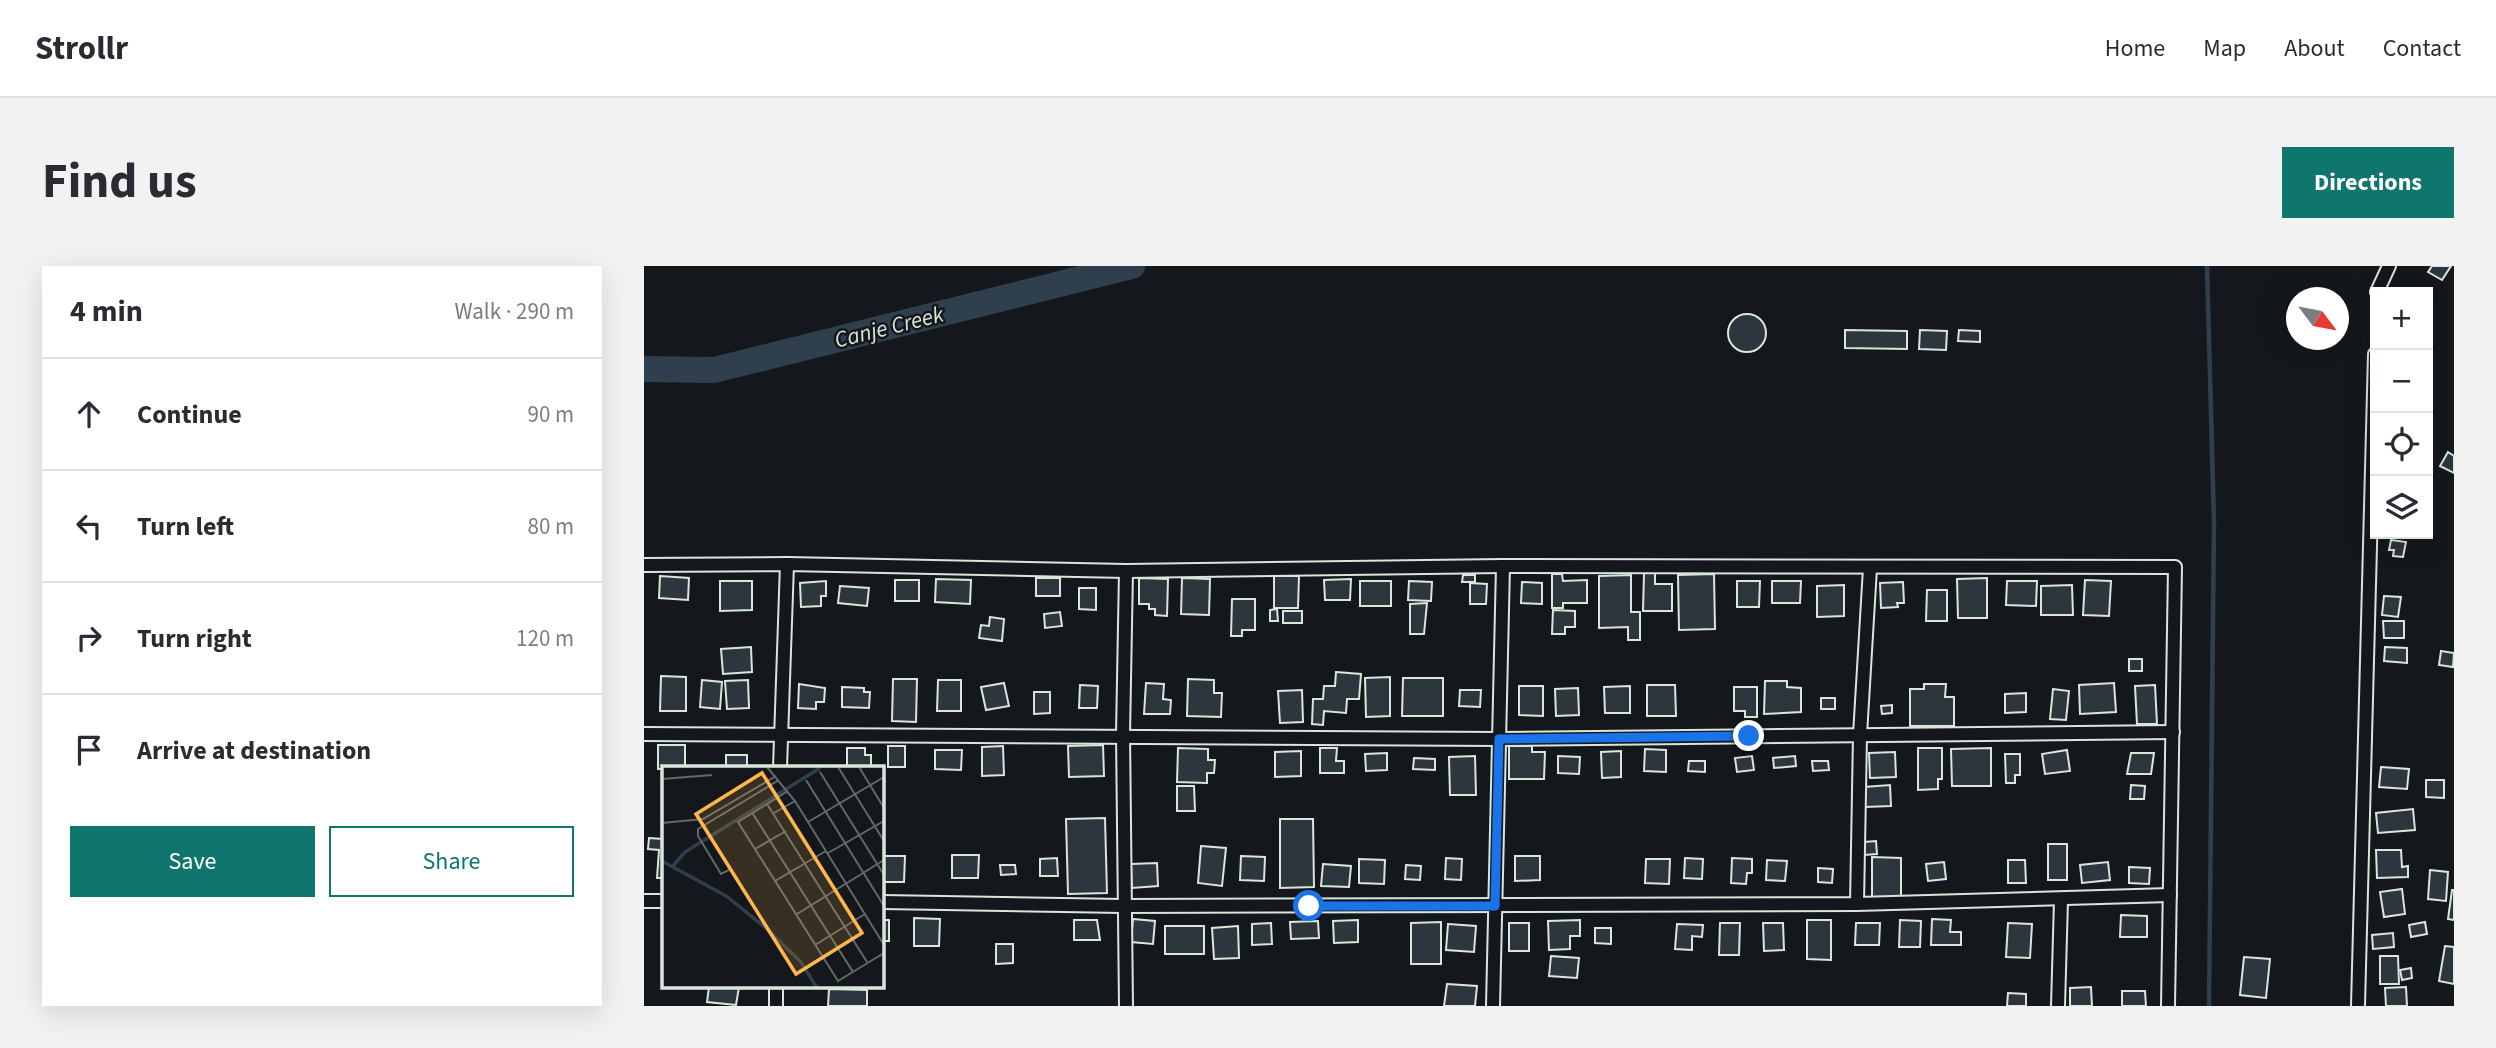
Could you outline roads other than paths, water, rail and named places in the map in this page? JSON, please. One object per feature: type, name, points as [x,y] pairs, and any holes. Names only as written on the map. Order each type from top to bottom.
[{"type":"street","points":[[2379,287],[2389,266]]},
{"type":"street","points":[[2358,1006],[2373,413]]},
{"type":"street","points":[[644,565],[787,564],[1126,571],[1503,566],[2175,567],[2168,1006]]},
{"type":"street","points":[[780,766],[787,564]]},
{"type":"street","points":[[1493,1006],[1503,566]]},
{"type":"street","points":[[1857,904],[1860,735],[1870,568]]},
{"type":"street","points":[[1126,571],[1122,734],[1126,1006]]},
{"type":"street","points":[[644,734],[1122,734],[1499,739],[2172,732]]},
{"type":"street","points":[[884,902],[1123,906],[1495,906],[1857,904],[2170,895]]},
{"type":"street","points":[[2058,1006],[2061,900]]},
{"type":"street","points":[[644,901],[662,901]]},
{"type":"street","points":[[776,988],[776,1006]]},
{"type":"waterway","name":"Canje Creek","points":[[644,369],[714,370],[1132,266]]},
{"type":"waterway","points":[[2207,266],[2214,522],[2209,1006]]}]
